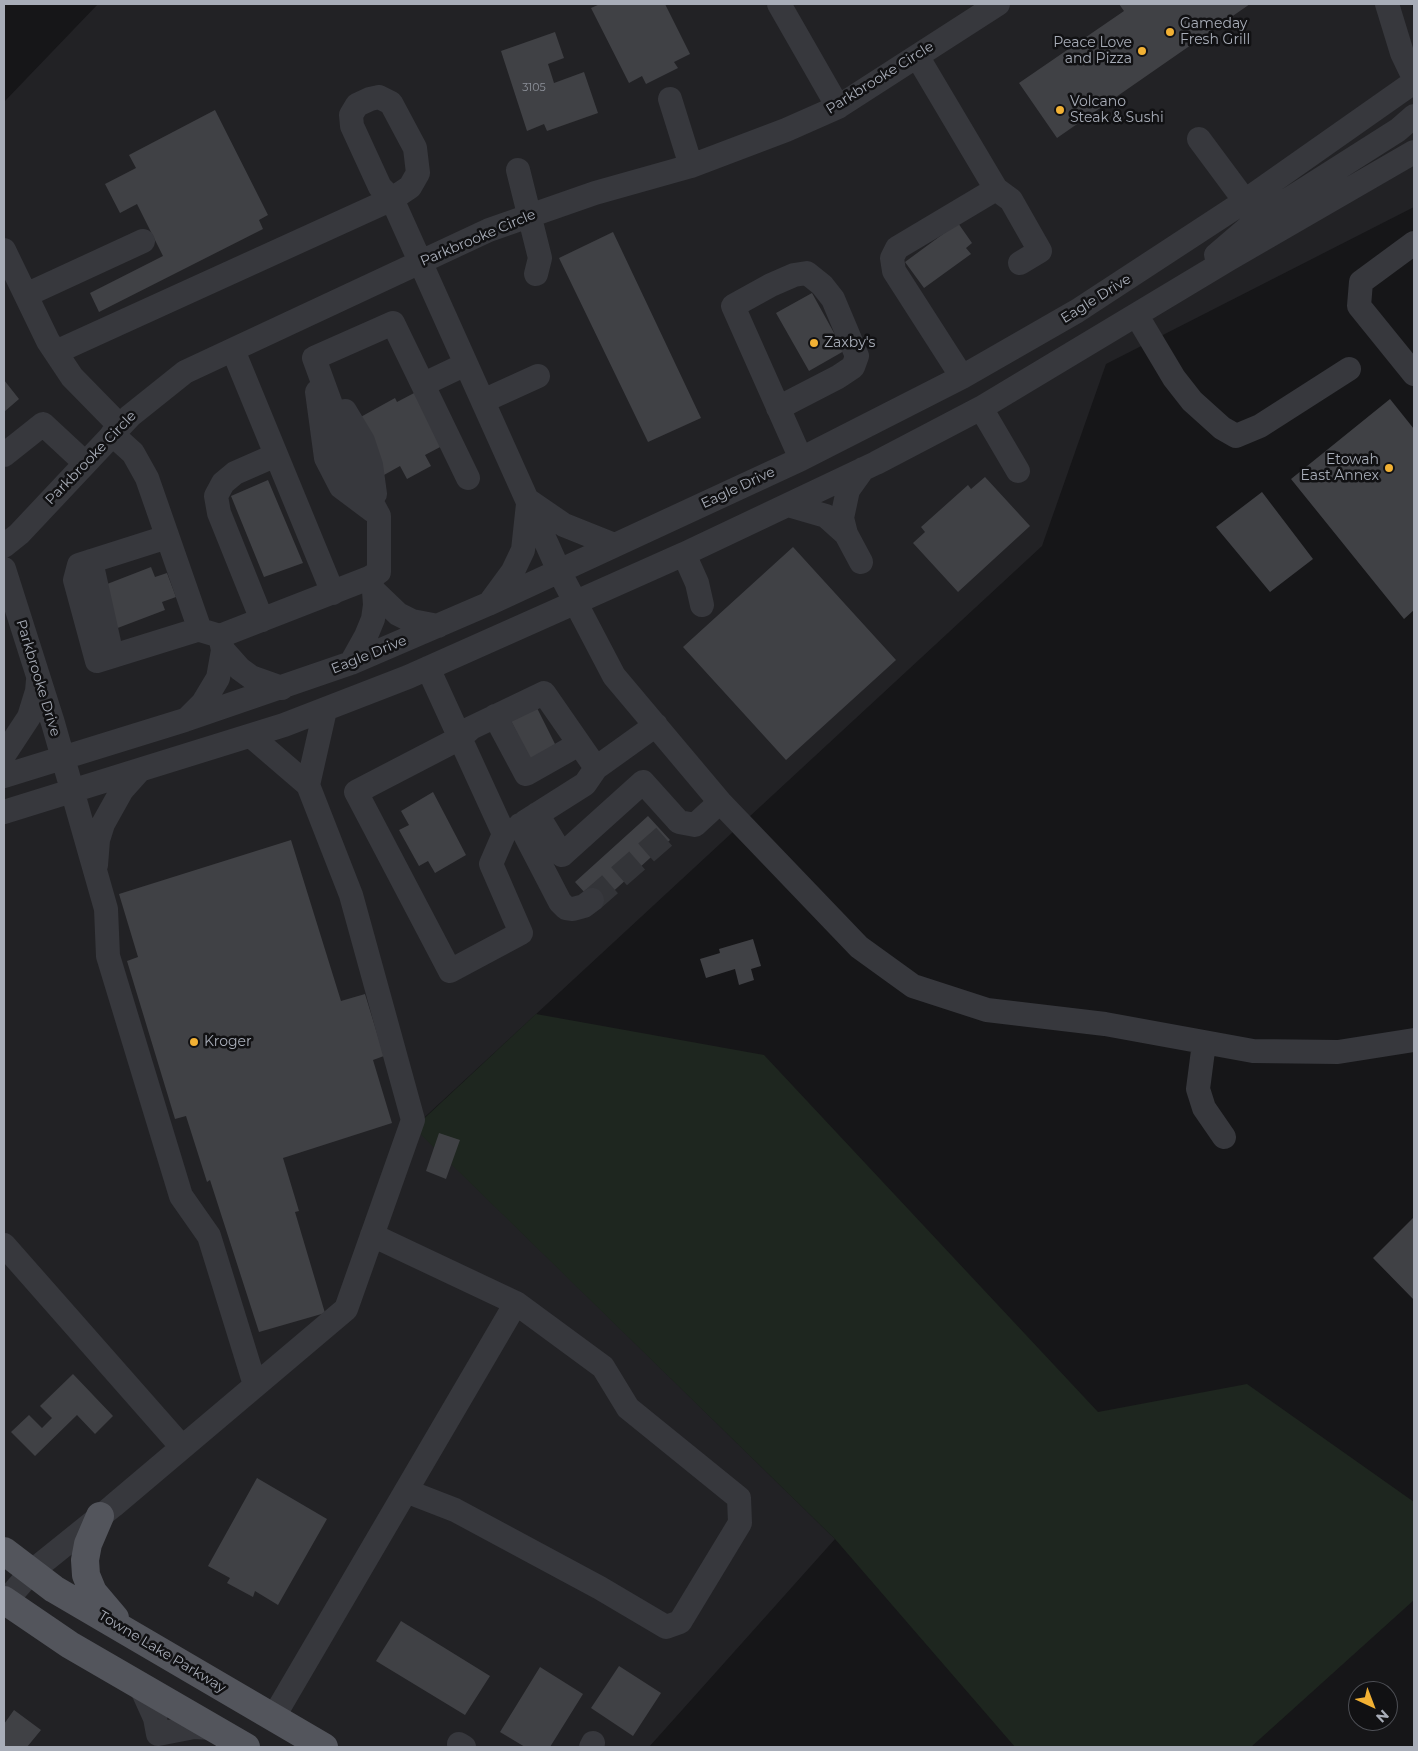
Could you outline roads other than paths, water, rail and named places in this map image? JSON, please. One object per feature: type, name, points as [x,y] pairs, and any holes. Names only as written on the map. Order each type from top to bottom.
[{"type":"main road","points":[[100,1516],[88,1544],[85,1560],[86,1574],[93,1592],[105,1608],[134,1637]]},
{"type":"main road","name":"Towne Lake Parkway","points":[[4,1551],[31,1572],[134,1637],[324,1747]]},
{"type":"main road","points":[[4,1601],[70,1645],[246,1747]]},
{"type":"street","points":[[780,4],[838,106]]},
{"type":"street","name":"Parkbrooke Circle","points":[[4,546],[19,534],[116,430],[185,372],[490,230],[529,215],[691,166],[786,130],[838,106],[998,4]]},
{"type":"street","points":[[1390,12],[1396,25],[1414,35]]},
{"type":"street","points":[[1390,12],[1402,53],[1414,78]]},
{"type":"street","points":[[916,56],[996,189],[1011,200],[1040,251],[1020,263]]},
{"type":"street","name":"Eagle Drive","points":[[4,776],[185,720],[351,663],[488,604],[801,459],[962,377],[1077,311],[1159,260],[1414,82]]},
{"type":"street","points":[[670,99],[691,166]]},
{"type":"street","points":[[1185,286],[1218,253],[1258,219],[1398,130],[1414,116]]},
{"type":"street","points":[[1199,138],[1245,201]]},
{"type":"street","points":[[4,812],[250,736],[325,710],[576,604],[684,554],[862,469],[981,408],[1414,152]]},
{"type":"street","points":[[1381,171],[1414,168]]},
{"type":"street","points":[[518,170],[540,258],[536,274]]},
{"type":"street","points":[[962,377],[894,271],[892,258],[896,248],[996,189]]},
{"type":"street","points":[[56,352],[392,199],[559,571],[614,676],[720,802],[859,947],[914,986],[987,1010],[1104,1024],[1253,1051],[1338,1052],[1414,1040]]},
{"type":"street","points":[[26,295],[143,241]]},
{"type":"street","points":[[1414,243],[1361,282],[1359,306],[1414,374]]},
{"type":"street","points":[[4,250],[56,352],[72,378],[116,430],[133,453],[147,478],[168,537],[214,638],[221,667],[214,688],[203,703],[185,720]]},
{"type":"street","points":[[778,408],[838,377],[853,367],[857,356],[833,300],[822,285],[807,273],[794,275],[771,284],[732,306],[778,408],[801,459]]},
{"type":"street","points":[[1137,316],[1174,378],[1192,401],[1222,428],[1236,436],[1260,426],[1349,369]]},
{"type":"street","points":[[351,663],[373,619],[379,516],[356,473],[314,358],[393,323],[468,478]]},
{"type":"street","points":[[233,350],[332,593]]},
{"type":"street","points":[[424,384],[466,364]]},
{"type":"street","points":[[483,401],[538,376]]},
{"type":"street","points":[[981,408],[1018,471]]},
{"type":"street","points":[[4,455],[43,424],[85,463]]},
{"type":"street","points":[[262,620],[219,514],[216,496],[223,483],[235,473],[276,455]]},
{"type":"street","points":[[861,562],[846,534],[842,518],[845,499],[854,479],[862,469]]},
{"type":"street","points":[[528,500],[564,525],[614,545]]},
{"type":"street","points":[[488,604],[513,571],[523,550],[528,500]]},
{"type":"street","points":[[788,505],[826,516],[846,534]]},
{"type":"street","points":[[105,659],[73,625],[65,590],[85,563],[168,537]]},
{"type":"street","points":[[684,554],[697,583],[702,605]]},
{"type":"street","points":[[85,563],[103,621],[105,659]]},
{"type":"street","name":"Parkbrooke Drive","points":[[4,569],[63,759],[106,909],[108,956],[181,1196],[209,1236],[255,1386]]},
{"type":"street","points":[[105,659],[214,638],[332,593],[374,580]]},
{"type":"street","points":[[374,580],[400,615],[412,621],[438,626]]},
{"type":"street","points":[[214,638],[240,670],[251,677],[282,688]]},
{"type":"street","points":[[428,668],[460,738],[520,824],[560,902],[566,908],[573,910],[584,906],[592,900]]},
{"type":"street","points":[[4,755],[28,717],[37,691],[38,678]]},
{"type":"street","points":[[596,768],[544,693],[471,728],[460,738],[356,792],[450,971],[521,933],[491,864],[520,824],[585,784],[596,768],[656,725]]},
{"type":"street","points":[[308,785],[325,710]]},
{"type":"street","points":[[495,716],[526,774],[579,744]]},
{"type":"street","points":[[4,1601],[31,1572],[346,1309],[413,1120],[351,896],[308,785],[250,736]]},
{"type":"street","points":[[96,874],[96,855],[103,824],[122,790],[139,771]]},
{"type":"street","points":[[520,824],[562,855],[643,782],[672,829],[695,824],[720,802]]},
{"type":"street","points":[[1204,1043],[1198,1089],[1204,1108],[1224,1137]]},
{"type":"street","points":[[372,1235],[516,1303],[603,1367],[628,1408],[739,1498],[740,1523],[680,1622],[666,1627],[455,1510],[406,1491]]},
{"type":"street","points":[[4,1245],[182,1447]]},
{"type":"street","points":[[273,1718],[516,1303]]},
{"type":"street","points":[[141,1687],[155,1718],[154,1741],[185,1728],[212,1728]]},
{"type":"tunnel","points":[[592,900],[665,836]]},
{"type":"place","name":"Gameday Fresh Grill","points":[[1170,32]]},
{"type":"place","name":"Peace Love and Pizza","points":[[1142,51]]},
{"type":"place","name":"Volcano Steak & Sushi","points":[[1060,110]]},
{"type":"place","name":"Zaxby's","points":[[814,343]]},
{"type":"place","name":"Etowah East Annex","points":[[1389,468]]},
{"type":"place","name":"Kroger","points":[[194,1042]]}]
